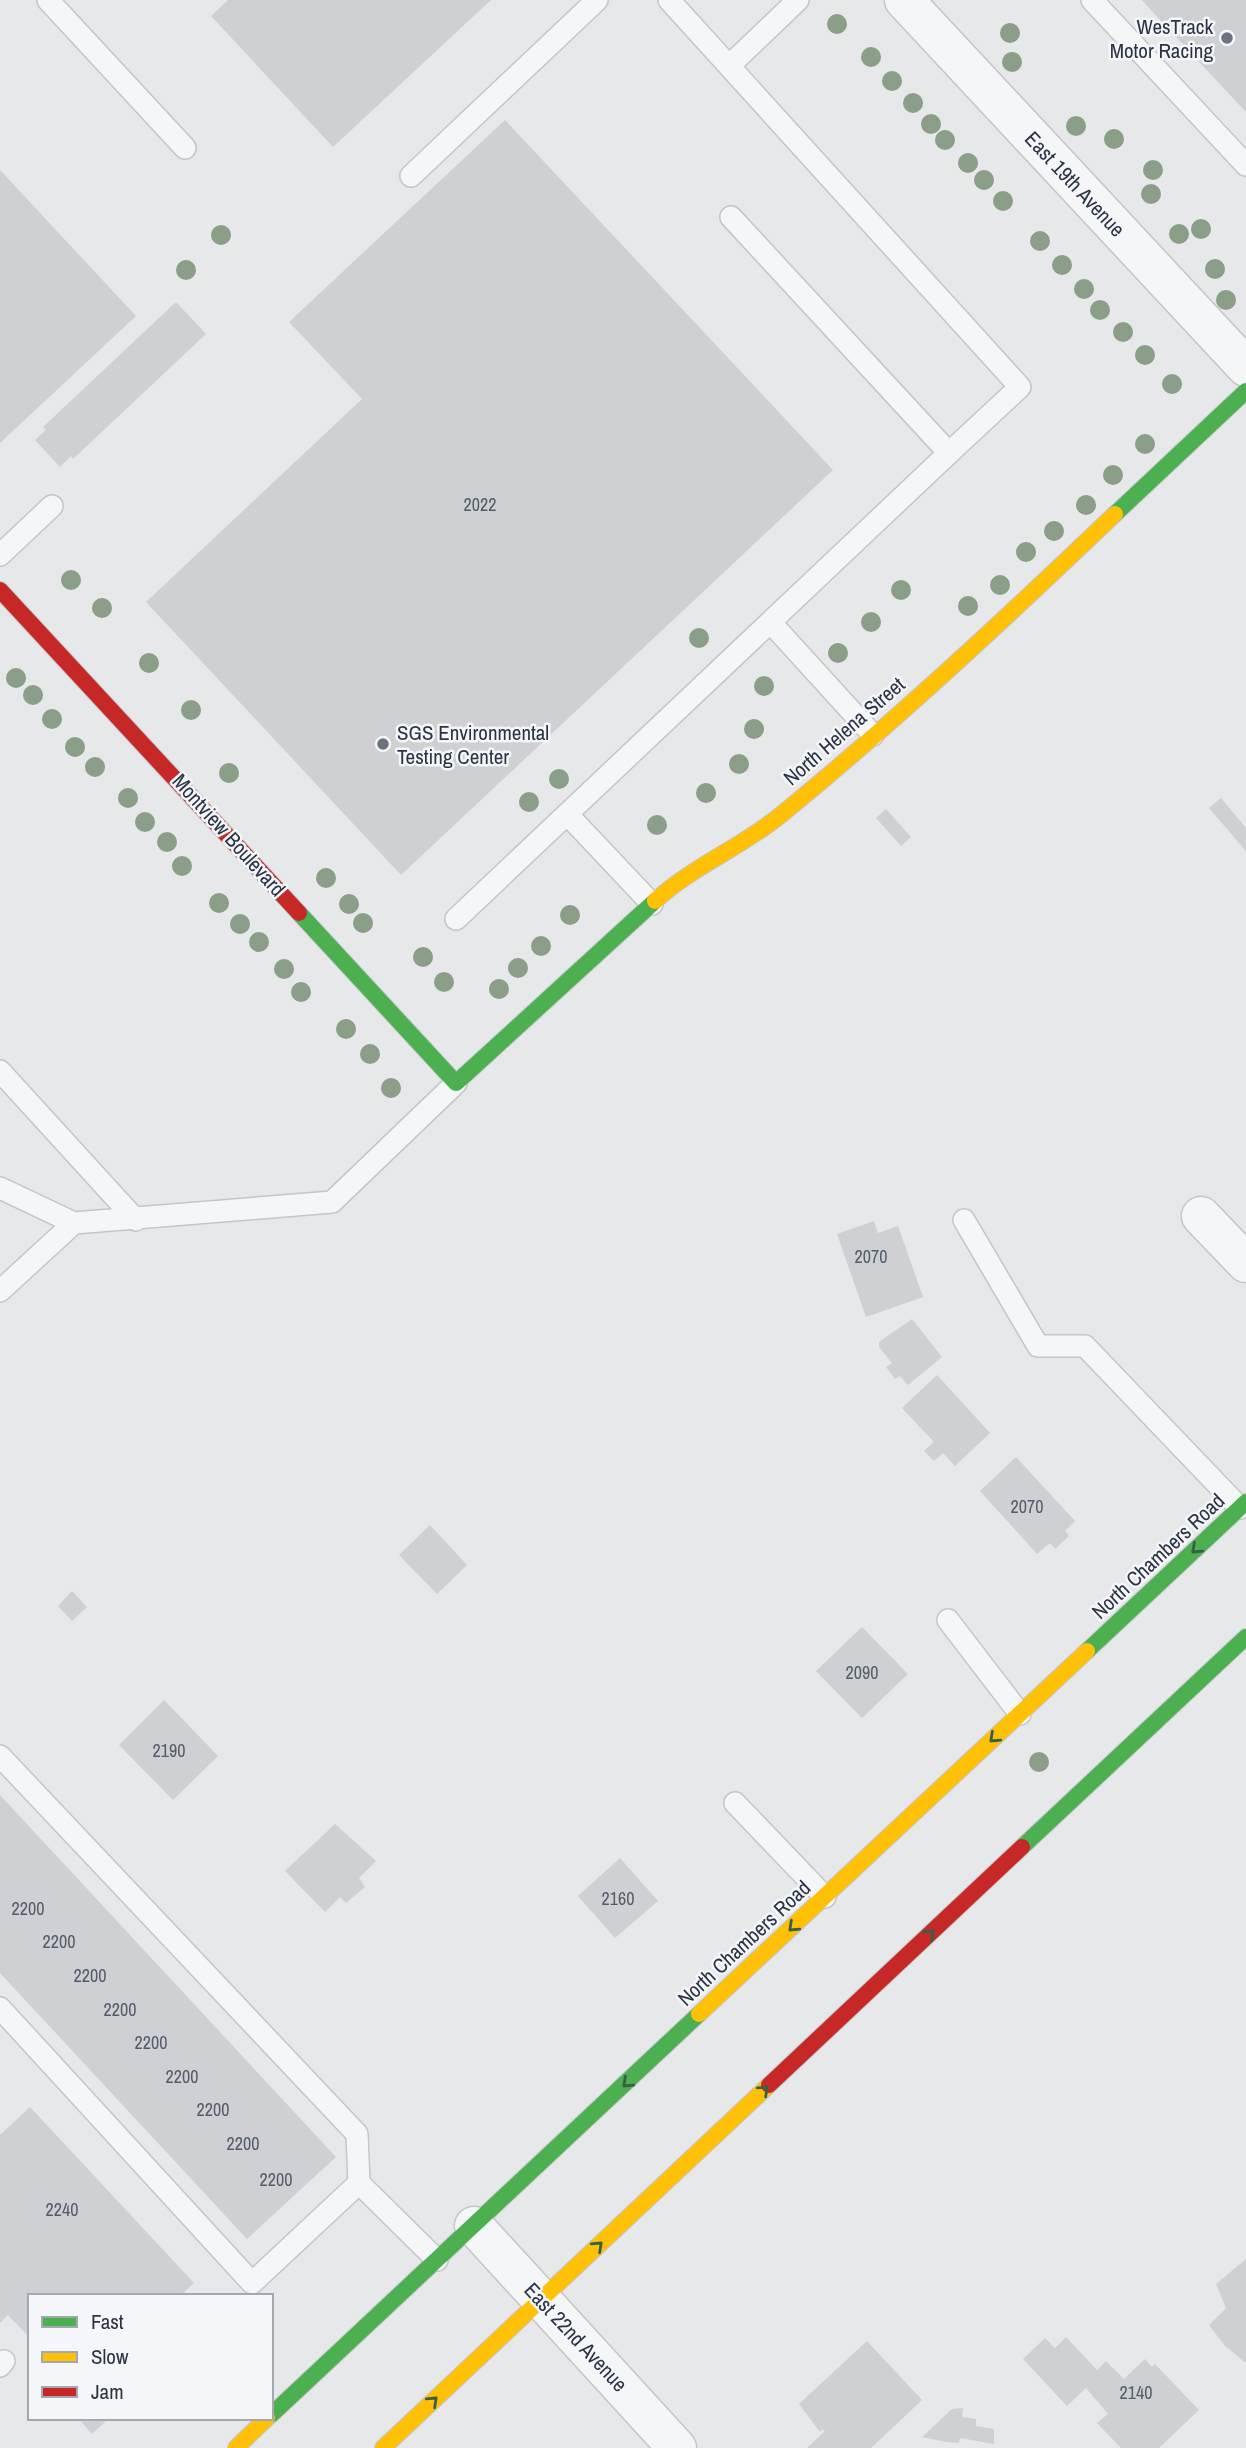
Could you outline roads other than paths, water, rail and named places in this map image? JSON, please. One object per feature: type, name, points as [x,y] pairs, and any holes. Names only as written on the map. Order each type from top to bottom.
[{"type":"main road","name":"North Helena Street","points":[[456,1083],[697,865],[776,818],[873,735],[1246,391]]},
{"type":"main road","name":"Montview Boulevard","points":[[0,590],[456,1083]]},
{"type":"main road","name":"North Chambers Road","points":[[273,2413],[1243,1505]]},
{"type":"main road","points":[[383,2448],[1246,1637]]},
{"type":"main road","points":[[236,2448],[265,2420]]},
{"type":"street","name":"East 19th Avenue","points":[[904,0],[1246,367]]},
{"type":"street","points":[[1201,1216],[1246,1263]]},
{"type":"street","name":"East 22nd Avenue","points":[[474,2226],[677,2448]]},
{"type":"lane","points":[[48,0],[185,148]]},
{"type":"lane","points":[[411,176],[597,0]]},
{"type":"lane","points":[[457,919],[1020,387],[669,0]]},
{"type":"lane","points":[[730,65],[799,0]]},
{"type":"lane","points":[[1092,0],[1246,164]]},
{"type":"lane","points":[[731,217],[950,453]]},
{"type":"lane","points":[[0,555],[52,506]]},
{"type":"lane","points":[[772,624],[873,735]]},
{"type":"lane","points":[[567,814],[652,904]]},
{"type":"lane","points":[[0,1071],[136,1220]]},
{"type":"lane","points":[[0,1188],[74,1223],[332,1202],[456,1083]]},
{"type":"lane","points":[[964,1220],[1038,1346],[1085,1346],[1243,1505]]},
{"type":"lane","points":[[0,1291],[74,1223]]},
{"type":"lane","points":[[948,1620],[1020,1714]]},
{"type":"lane","points":[[0,1756],[357,2134],[359,2183],[438,2260]]},
{"type":"lane","points":[[735,1803],[825,1896]]},
{"type":"lane","points":[[0,2008],[252,2283],[359,2183]]},
{"type":"place","name":"WesTrack Motor Racing","points":[[1227,38]]},
{"type":"place","name":"SGS Environmental Testing Center","points":[[383,744]]}]
